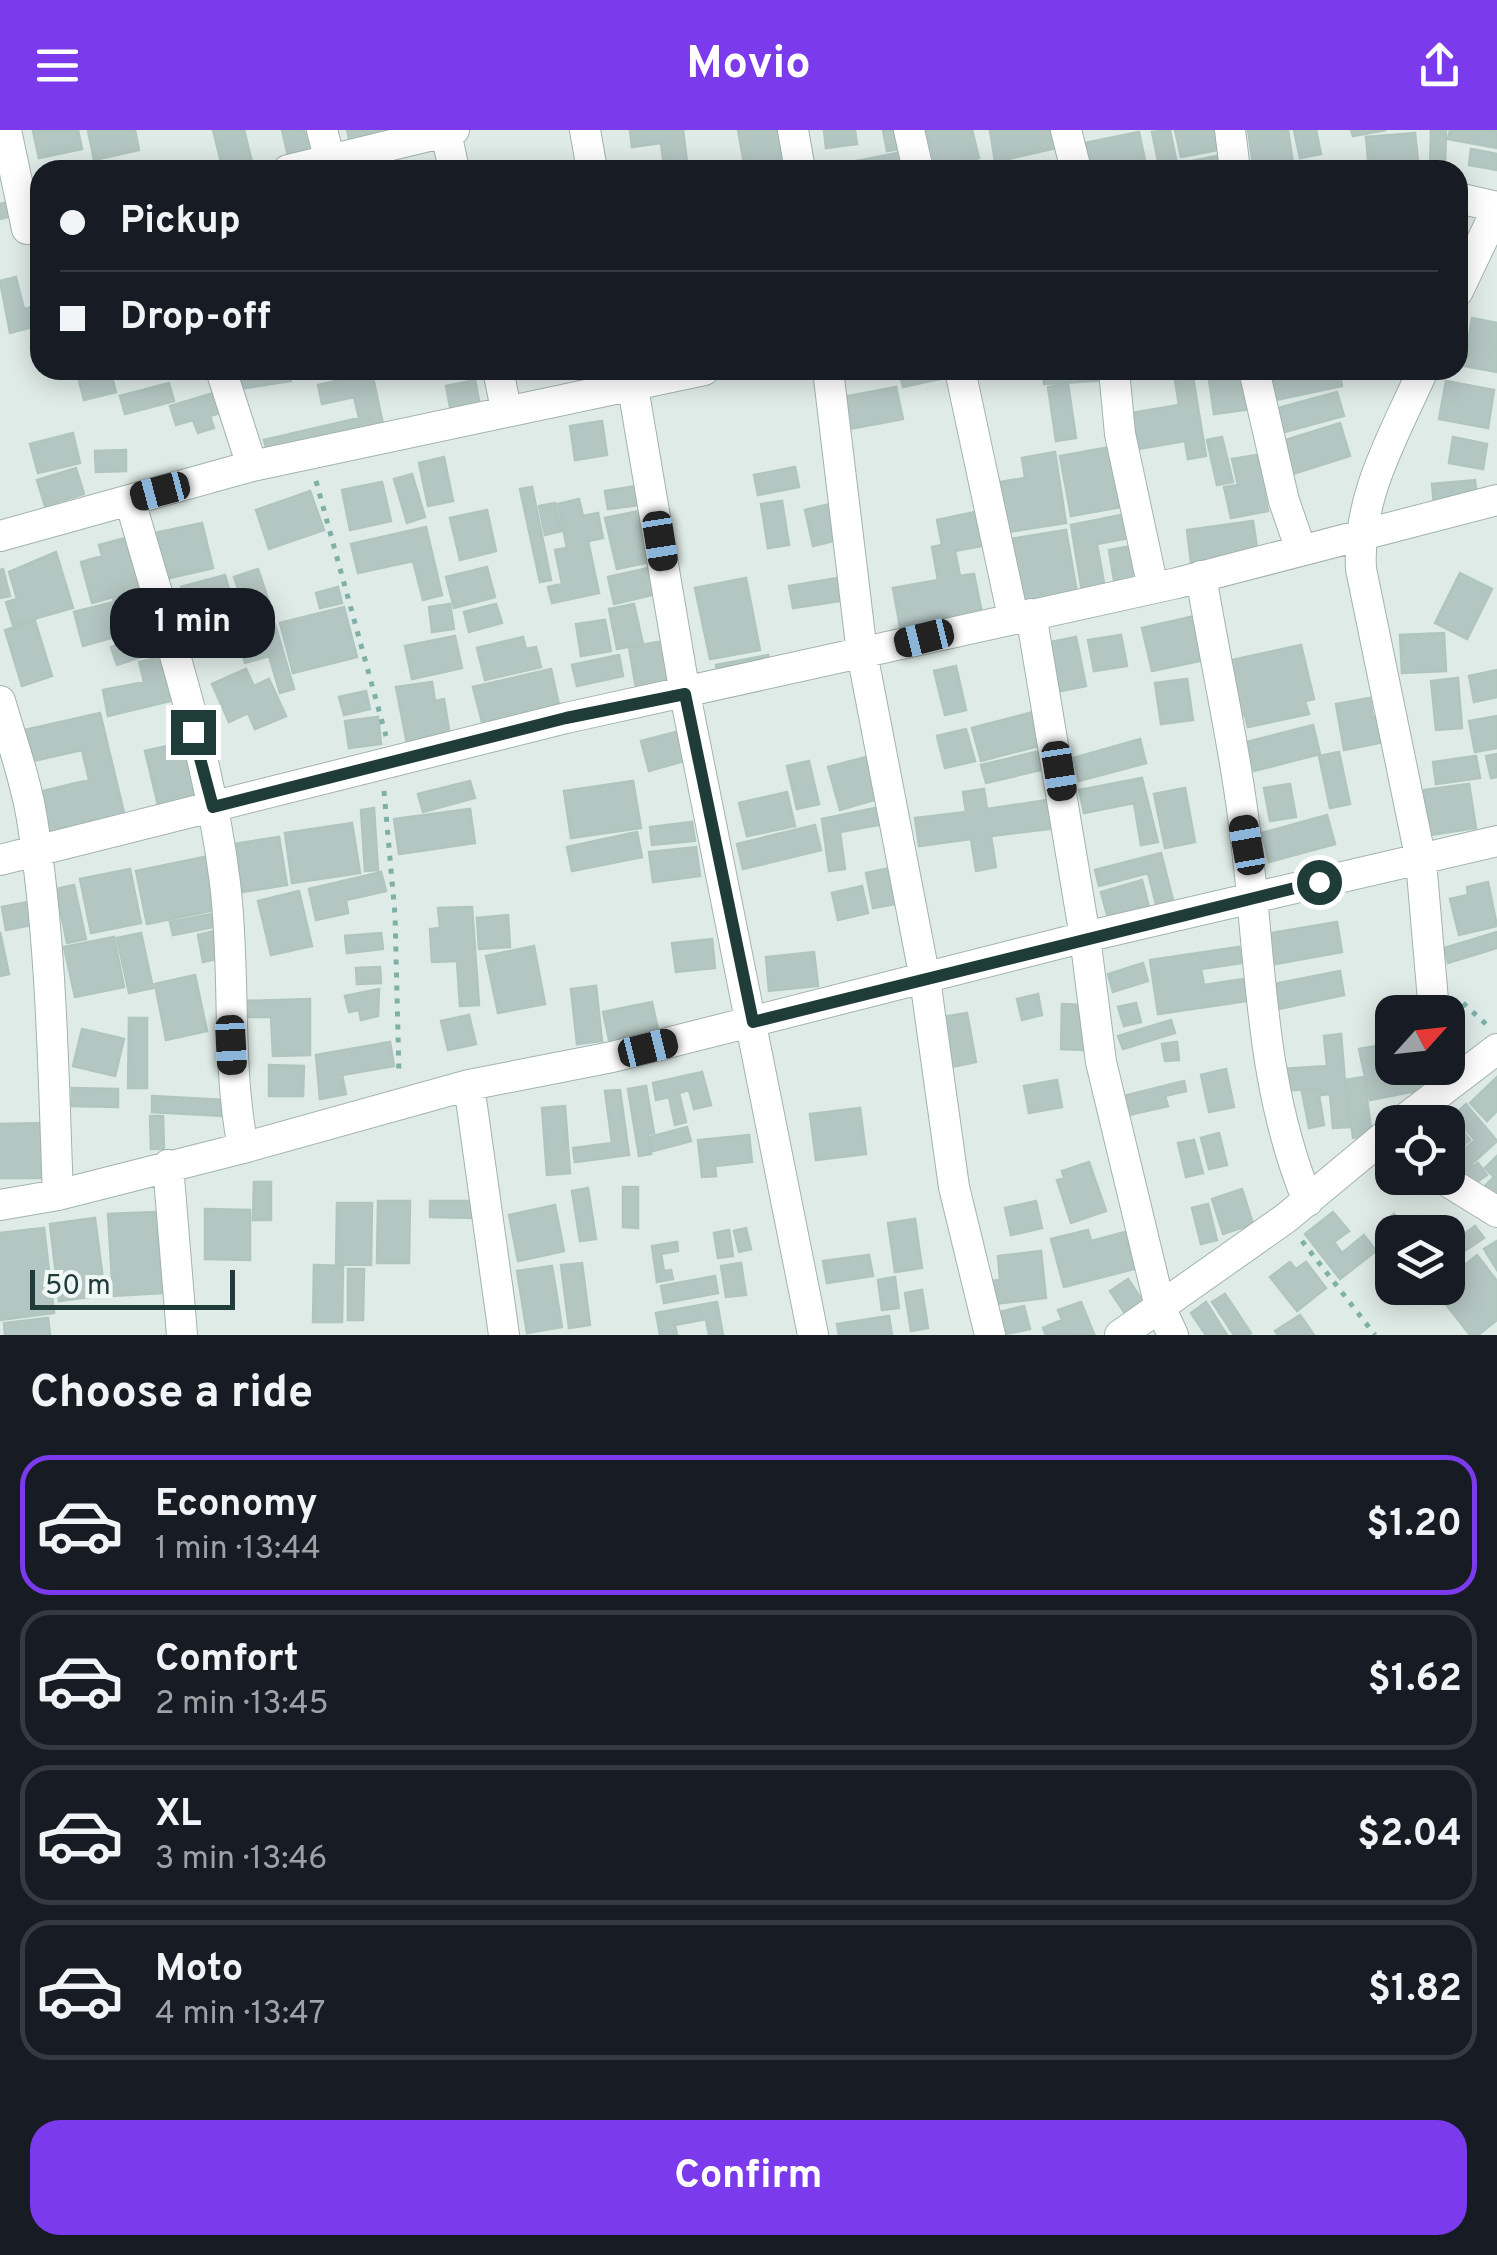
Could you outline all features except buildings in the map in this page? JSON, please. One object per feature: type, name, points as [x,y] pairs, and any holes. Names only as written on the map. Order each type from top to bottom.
[{"type":"street","points":[[6,130],[22,230]]},
{"type":"street","points":[[322,130],[330,160]]},
{"type":"street","points":[[585,130],[590,160]]},
{"type":"street","points":[[793,130],[798,160]]},
{"type":"street","points":[[909,130],[916,160]]},
{"type":"street","points":[[1066,130],[1074,160]]},
{"type":"street","points":[[1230,130],[1233,160]]},
{"type":"street","points":[[334,160],[450,131],[453,160]]},
{"type":"street","points":[[1468,201],[1497,208],[1489,242],[1468,275]]},
{"type":"street","points":[[224,380],[252,466]]},
{"type":"street","points":[[500,380],[506,409]]},
{"type":"street","points":[[0,536],[252,466],[624,380]]},
{"type":"street","points":[[632,380],[685,694],[813,1335]]},
{"type":"street","points":[[829,380],[862,654],[925,979],[954,1186],[990,1335]]},
{"type":"street","points":[[963,380],[1022,616],[1085,937],[1101,1062],[1160,1307],[1174,1335]]},
{"type":"street","points":[[1115,380],[1120,434],[1153,588]]},
{"type":"street","points":[[1256,380],[1284,502],[1301,550]]},
{"type":"street","points":[[1418,380],[1366,497],[1359,532],[1360,570],[1421,861],[1433,995]]},
{"type":"street","points":[[130,500],[213,807],[225,885],[234,1104],[243,1148]]},
{"type":"street","points":[[0,860],[566,718],[1153,588],[1359,532],[1497,500]]},
{"type":"street","points":[[1201,576],[1247,845],[1257,977],[1297,1210]]},
{"type":"street","points":[[0,700],[32,815],[52,988],[58,1195]]},
{"type":"street","points":[[0,1205],[58,1195],[243,1148],[469,1085],[612,1057],[1085,937],[1497,841]]},
{"type":"street","points":[[1465,1066],[1497,1049]]},
{"type":"street","points":[[469,1085],[504,1335]]},
{"type":"street","points":[[1415,1105],[1431,1085]]},
{"type":"street","points":[[1120,1335],[1375,1150]]},
{"type":"street","points":[[168,1165],[182,1335]]},
{"type":"street","points":[[1465,1192],[1497,1212]]},
{"type":"path","points":[[1297,1210],[1375,1335]]},
{"type":"route","points":[[193,732],[213,807],[566,718],[685,694],[753,1022],[1319,882]]}]
